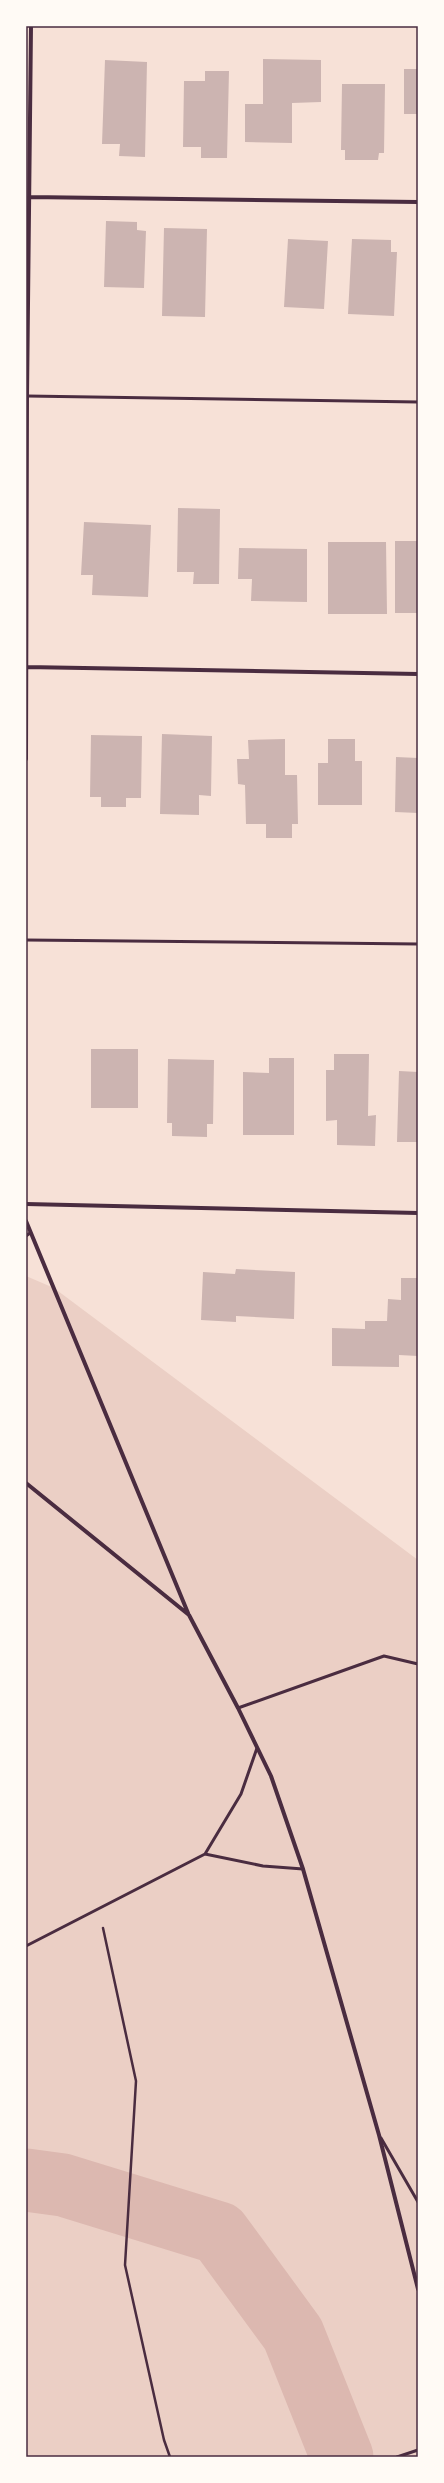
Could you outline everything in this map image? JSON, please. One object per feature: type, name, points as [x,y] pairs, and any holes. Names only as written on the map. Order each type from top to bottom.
[{"type":"street","points":[[26,759],[27,396],[31,26]]},
{"type":"street","points":[[29,197],[418,202]]},
{"type":"street","points":[[27,667],[418,674]]},
{"type":"street","points":[[26,1204],[418,1213]]},
{"type":"street","points":[[26,1221],[28,1235],[189,1615],[238,1708],[270,1776],[303,1869],[379,2135],[418,2289]]},
{"type":"street","points":[[26,1483],[189,1615]]},
{"type":"lane","points":[[27,396],[418,402]]},
{"type":"lane","points":[[26,940],[418,944]]},
{"type":"lane","points":[[238,1708],[384,1656],[418,1664]]},
{"type":"lane","points":[[26,1946],[205,1854],[241,1794],[257,1747]]},
{"type":"lane","points":[[205,1854],[263,1866],[303,1869]]},
{"type":"lane","points":[[379,2135],[418,2202]]},
{"type":"lane","points":[[397,2457],[418,2450]]},
{"type":"path","points":[[99,1908],[136,2080],[125,2265],[164,2440],[170,2457]]},
{"type":"shaded area","points":[[26,1276],[54,1288],[418,1560],[418,2457],[26,2457]]},
{"type":"building","points":[[263,59],[321,60],[321,102],[292,103],[292,143],[245,142],[245,104],[263,104]]},
{"type":"building","points":[[105,60],[147,62],[145,157],[119,156],[120,144],[102,144]]},
{"type":"building","points":[[404,69],[418,69],[418,114],[404,114]]},
{"type":"building","points":[[205,71],[229,71],[227,158],[201,158],[201,147],[183,147],[184,81],[205,81]]},
{"type":"building","points":[[342,84],[385,84],[384,153],[379,153],[378,160],[345,160],[345,150],[341,150]]},
{"type":"building","points":[[106,221],[137,222],[137,230],[146,231],[144,288],[104,287]]},
{"type":"building","points":[[164,228],[207,229],[205,317],[162,316]]},
{"type":"building","points":[[288,239],[328,241],[324,309],[284,307]]},
{"type":"building","points":[[352,239],[391,240],[391,252],[397,252],[394,316],[348,314]]},
{"type":"building","points":[[178,508],[220,509],[219,584],[193,584],[194,572],[177,572]]},
{"type":"building","points":[[84,522],[151,525],[148,597],[92,595],[93,575],[81,575]]},
{"type":"building","points":[[395,541],[418,541],[418,613],[395,613]]},
{"type":"building","points":[[328,542],[386,542],[387,614],[328,614]]},
{"type":"building","points":[[239,548],[307,549],[307,602],[251,601],[252,579],[238,579]]},
{"type":"building","points":[[162,734],[212,736],[211,796],[199,795],[199,815],[160,814]]},
{"type":"building","points":[[91,735],[142,736],[141,798],[126,798],[126,807],[101,807],[101,797],[90,797]]},
{"type":"building","points":[[285,739],[285,775],[297,775],[298,824],[292,824],[292,838],[266,838],[266,824],[246,824],[245,785],[238,784],[237,759],[249,759],[248,740]]},
{"type":"building","points":[[328,739],[355,739],[355,761],[362,761],[362,805],[318,805],[318,763],[328,763]]},
{"type":"building","points":[[396,757],[418,758],[418,813],[395,812]]},
{"type":"building","points":[[91,1049],[138,1049],[138,1108],[91,1108]]},
{"type":"building","points":[[334,1054],[369,1054],[368,1116],[376,1115],[375,1146],[337,1145],[337,1120],[326,1121],[326,1070],[334,1070]]},
{"type":"building","points":[[269,1058],[294,1058],[294,1135],[243,1135],[243,1072],[269,1073]]},
{"type":"building","points":[[168,1059],[214,1060],[213,1124],[207,1124],[207,1137],[172,1136],[172,1123],[167,1123]]},
{"type":"building","points":[[399,1071],[418,1072],[418,1142],[397,1142]]},
{"type":"building","points":[[236,1269],[295,1272],[294,1319],[236,1316],[236,1322],[201,1320],[203,1272],[235,1274]]},
{"type":"building","points":[[401,1278],[418,1278],[418,1356],[399,1355],[399,1367],[332,1366],[332,1328],[365,1329],[365,1321],[387,1321],[388,1299],[401,1300]]},
{"type":"waterway","points":[[26,2180],[63,2185],[219,2233],[293,2334],[342,2457]]}]
